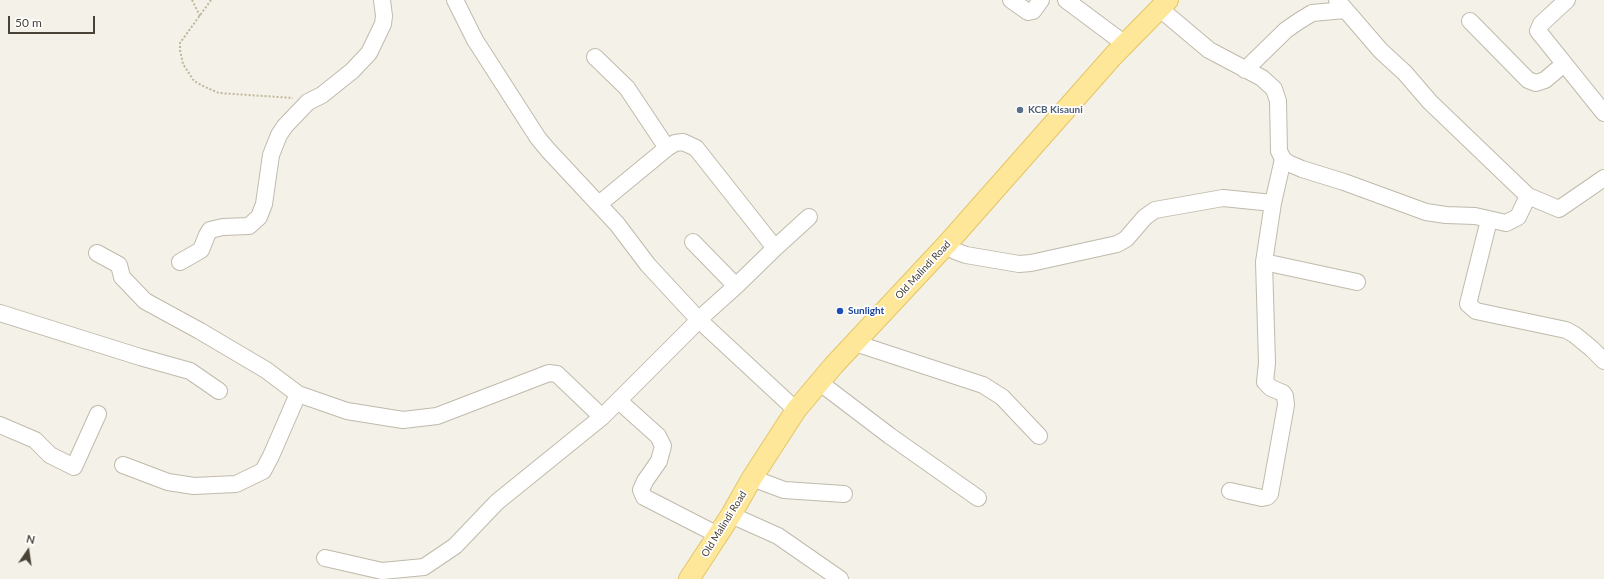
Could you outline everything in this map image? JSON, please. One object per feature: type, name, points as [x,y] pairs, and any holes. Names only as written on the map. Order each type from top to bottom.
[{"type":"main road","name":"Old Malindi Road","points":[[689,579],[731,515],[752,478],[796,410],[819,382],[947,244],[1126,44],[1164,4]]},
{"type":"street","points":[[180,262],[201,250],[206,235],[210,230],[223,227],[250,226],[259,217],[264,204],[273,147],[285,126],[308,102],[322,95],[352,71],[369,54],[383,24],[384,16],[382,0]]},
{"type":"street","points":[[1011,0],[1028,12],[1033,10],[1041,0]]},
{"type":"street","points":[[1066,0],[1126,44]]},
{"type":"street","points":[[1567,0],[1541,24],[1538,31],[1604,113]]},
{"type":"street","points":[[453,1],[475,40],[538,138],[617,224],[648,265],[699,320],[796,410]]},
{"type":"street","points":[[1164,4],[1209,50],[1262,78],[1270,84],[1277,94],[1278,101],[1279,151],[1283,159],[1288,163],[1426,212],[1446,215],[1475,216],[1506,223],[1518,218],[1528,196]]},
{"type":"street","points":[[1245,70],[1286,30],[1299,21],[1312,13],[1341,5],[1381,51],[1405,73],[1430,102],[1528,196],[1559,209],[1604,178]]},
{"type":"street","points":[[1470,21],[1528,80],[1536,83],[1545,80],[1564,64]]},
{"type":"street","points":[[595,57],[627,88],[667,148]]},
{"type":"street","points":[[599,204],[667,148],[675,143],[683,142],[696,148],[775,248]]},
{"type":"street","points":[[1230,491],[1262,498],[1267,497],[1270,494],[1286,405],[1285,396],[1283,393],[1271,388],[1266,382],[1268,363],[1264,262],[1273,203],[1283,159]]},
{"type":"street","points":[[947,244],[955,251],[966,255],[1019,264],[1031,264],[1118,244],[1132,234],[1145,217],[1154,210],[1223,198],[1273,203]]},
{"type":"street","points":[[326,558],[382,571],[424,567],[454,546],[497,502],[602,417],[699,320],[809,217]]},
{"type":"street","points":[[1489,220],[1468,304],[1476,312],[1566,330],[1575,335],[1604,361]]},
{"type":"street","points":[[693,242],[736,286]]},
{"type":"street","points":[[97,253],[119,265],[122,276],[145,301],[266,370],[298,394],[347,411],[403,420],[437,416],[549,373],[557,374],[602,417]]},
{"type":"street","points":[[1264,262],[1357,282]]},
{"type":"street","points":[[0,313],[140,357],[190,371],[219,391]]},
{"type":"street","points":[[855,343],[983,385],[1002,397],[1039,436]]},
{"type":"street","points":[[819,382],[890,436],[978,498]]},
{"type":"street","points":[[123,465],[168,482],[194,486],[236,484],[263,471],[298,394]]},
{"type":"street","points":[[619,401],[658,436],[663,446],[658,461],[641,490],[644,497],[718,535]]},
{"type":"street","points":[[0,425],[35,440],[50,455],[74,467],[98,414]]},
{"type":"street","points":[[752,478],[784,490],[844,494]]},
{"type":"street","points":[[731,515],[778,536],[840,579]]},
{"type":"path","points":[[192,0],[200,16]]},
{"type":"path","points":[[211,0],[180,43],[183,64],[194,81],[205,88],[219,92],[285,98],[299,97],[308,102]]},
{"type":"place","name":"KCB Kisauni","points":[[1020,110]]},
{"type":"place","name":"Sunlight","points":[[840,311]]}]
